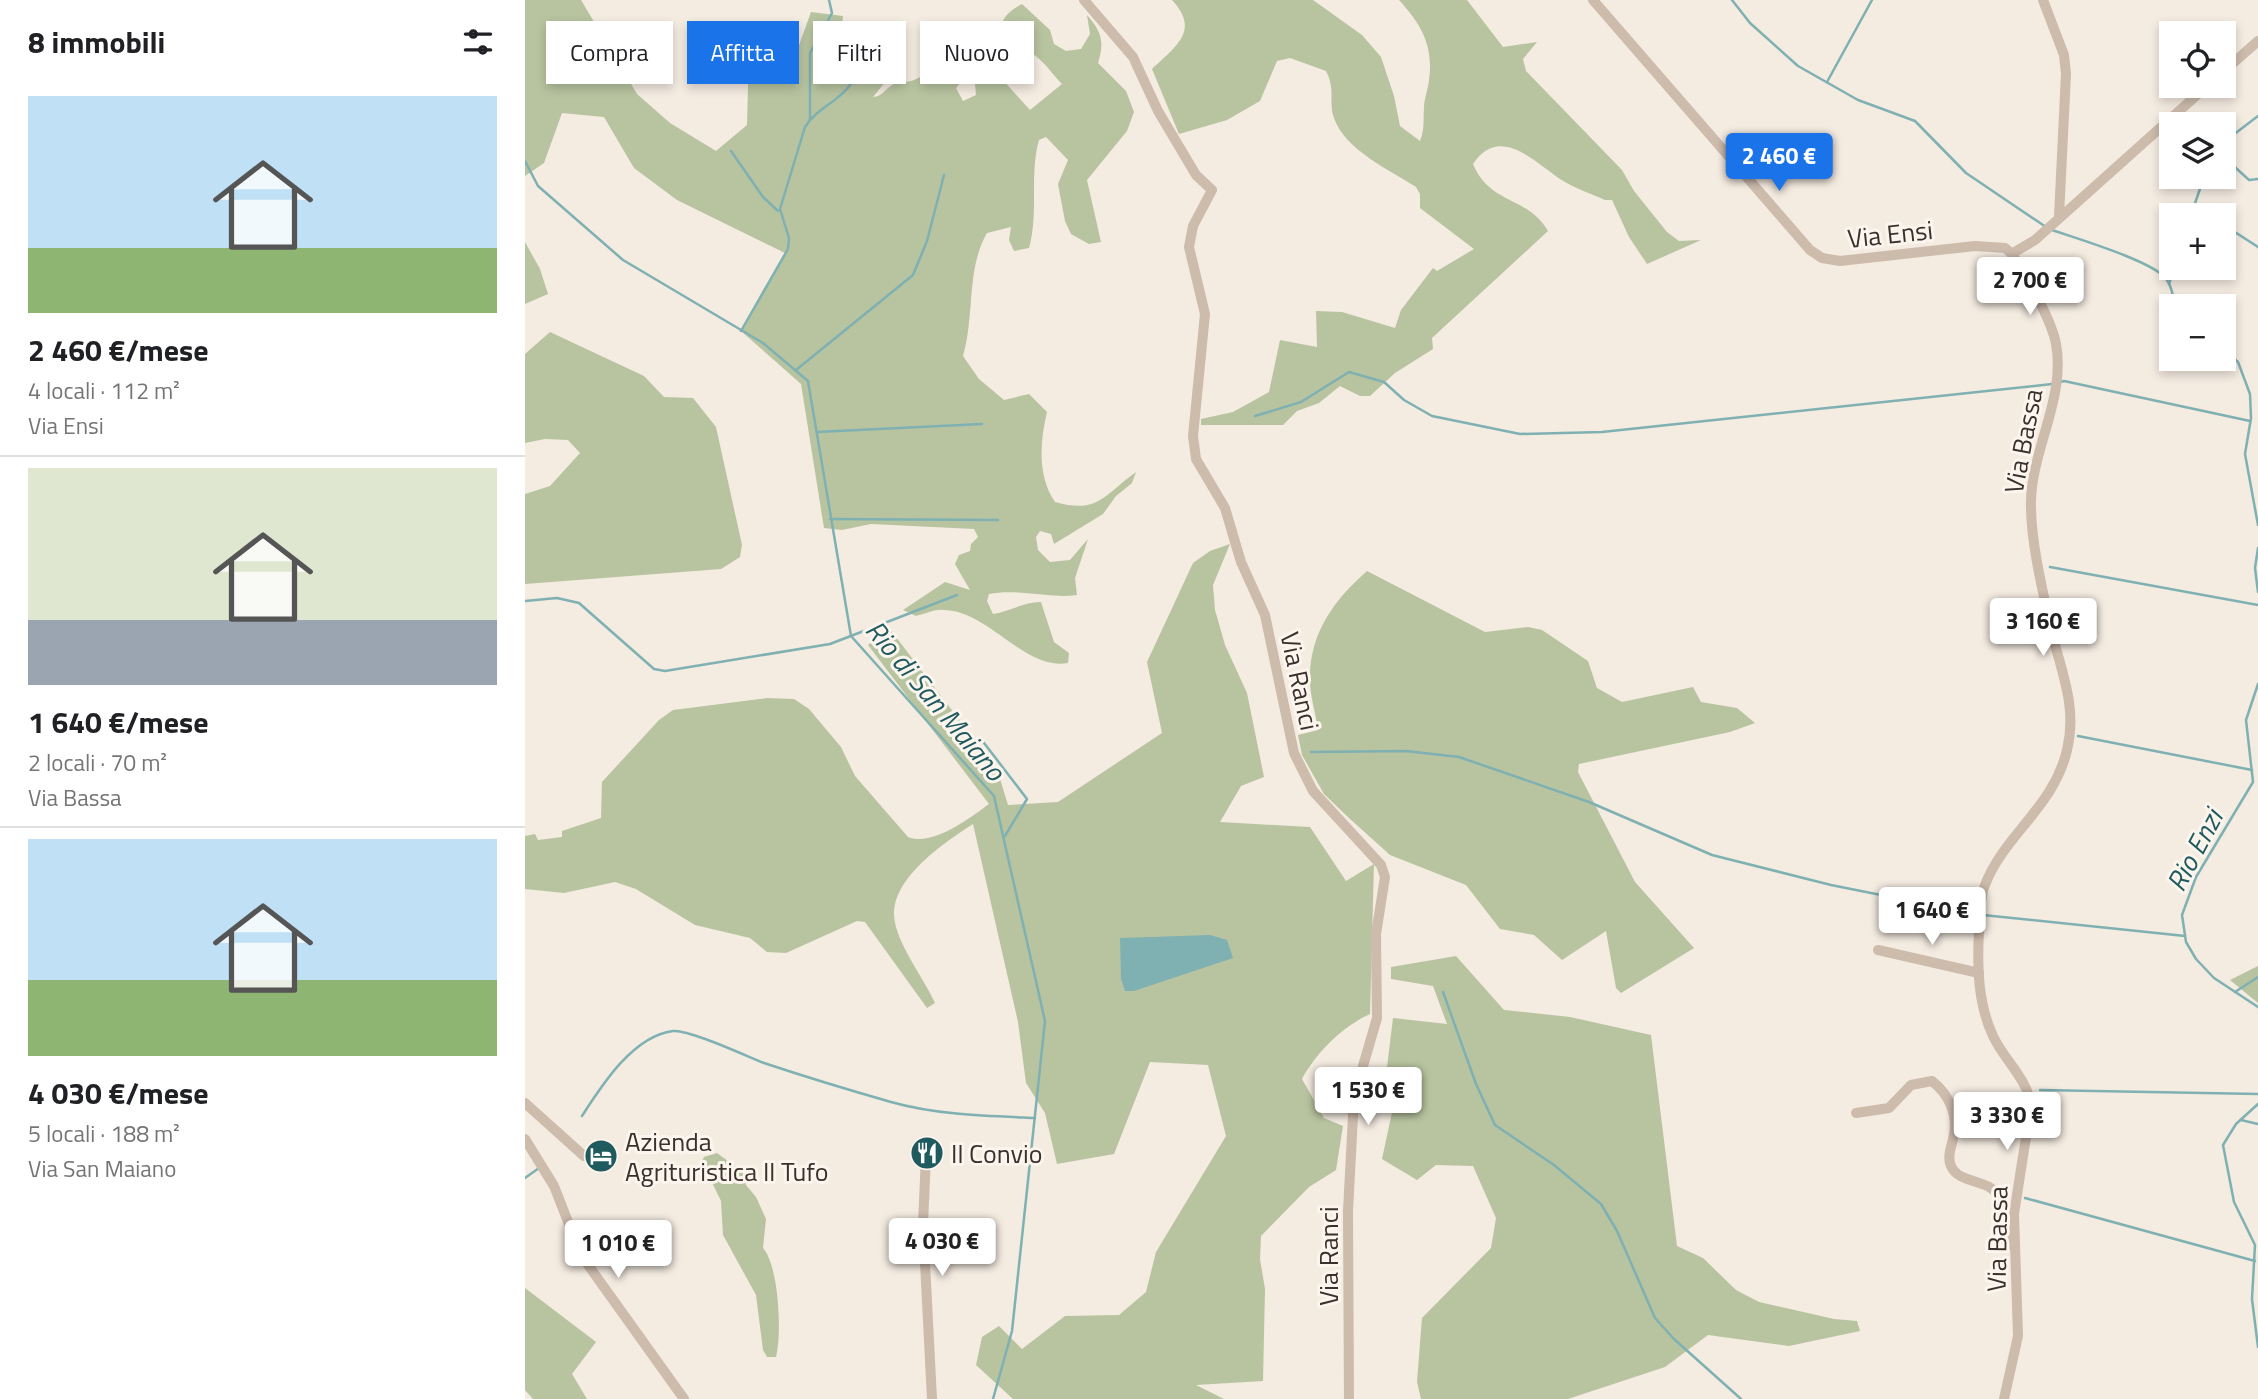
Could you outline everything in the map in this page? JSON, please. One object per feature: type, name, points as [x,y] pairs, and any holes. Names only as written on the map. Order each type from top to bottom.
[{"type":"street","name":"Via Ranci","points":[[1084,0],[1133,57],[1158,111],[1196,174],[1212,190],[1193,226],[1189,247],[1205,314],[1193,436],[1196,459],[1226,508],[1241,562],[1265,615],[1294,753],[1313,791],[1381,865],[1385,877],[1376,934],[1377,1018],[1354,1097],[1348,1211],[1349,1399]]},
{"type":"street","name":"Via Ensi","points":[[1593,0],[1788,225],[1822,258],[1840,261],[1992,246],[2013,253]]},
{"type":"street","points":[[2043,0],[2055,25],[2065,64],[2056,219]]},
{"type":"street","points":[[2236,60],[2258,41]]},
{"type":"street","points":[[2013,253],[2042,233],[2193,98]]},
{"type":"street","name":"Via Bassa","points":[[2004,1399],[2018,1336],[2014,1247],[2017,1182],[2031,1105],[2022,1081],[1993,1036],[1981,998],[1980,915],[1984,887],[1990,875],[2036,814],[2061,773],[2071,732],[2070,695],[2053,634],[2031,514],[2033,486],[2055,384],[2057,347],[2052,328],[2013,253]]},
{"type":"street","points":[[1878,950],[1979,973]]},
{"type":"street","points":[[1856,1113],[1889,1108],[1911,1085],[1932,1082],[1941,1088],[1955,1117],[1950,1151],[1952,1168],[1956,1174],[1994,1189],[2000,1199],[2006,1240],[2014,1247]]},
{"type":"street","points":[[525,1103],[584,1156]]},
{"type":"street","points":[[525,1139],[554,1186],[581,1255],[684,1399]]},
{"type":"street","points":[[926,1156],[923,1224],[932,1399]]},
{"type":"green space","points":[[525,0],[581,0],[594,21],[546,21],[546,84],[631,84],[637,94],[670,123],[716,151],[747,125],[748,84],[799,84],[799,45],[811,12],[843,16],[843,21],[813,21],[813,84],[884,84],[873,97],[894,84],[906,84],[920,77],[920,84],[959,84],[956,88],[963,101],[976,95],[975,84],[1007,84],[1030,110],[1062,84],[1034,55],[1034,21],[1003,21],[1004,18],[1022,4],[1050,30],[1054,44],[1066,51],[1081,49],[1090,34],[1087,15],[1098,31],[1101,42],[1098,63],[1126,91],[1134,112],[1127,131],[1087,180],[1101,242],[1089,244],[1071,234],[1065,221],[1058,184],[1068,160],[1046,137],[1039,140],[1029,248],[1014,251],[1009,240],[1011,227],[987,233],[980,247],[973,277],[963,356],[979,379],[1004,400],[1029,394],[1047,412],[1043,435],[1043,470],[1049,492],[1055,502],[1081,506],[1091,504],[1136,472],[1132,483],[1116,496],[1103,514],[1054,544],[1051,534],[1040,531],[1036,537],[1038,550],[1050,562],[1070,560],[1088,539],[1075,578],[1077,595],[1011,592],[989,594],[987,601],[993,614],[1041,602],[1054,642],[1069,653],[1068,663],[1052,663],[1036,658],[976,619],[960,613],[940,610],[916,616],[903,610],[945,582],[970,590],[955,564],[959,555],[970,551],[971,544],[978,537],[974,529],[871,524],[842,530],[824,528],[801,384],[741,331],[785,253],[677,200],[634,168],[604,117],[562,113],[544,163],[525,176]]},
{"type":"green space","points":[[1172,0],[1313,0],[1362,35],[1381,57],[1394,96],[1400,126],[1420,141],[1430,57],[1424,36],[1399,0],[1467,0],[1503,47],[1537,42],[1523,59],[1526,71],[1622,170],[1634,191],[1667,232],[1679,241],[1701,240],[1647,264],[1629,237],[1612,200],[1605,200],[1570,185],[1519,151],[1495,147],[1484,152],[1473,164],[1480,177],[1499,194],[1530,212],[1548,231],[1432,338],[1433,349],[1395,373],[1370,396],[1360,396],[1340,386],[1319,403],[1297,411],[1283,425],[1201,425],[1201,419],[1233,412],[1269,392],[1280,340],[1317,347],[1316,311],[1342,312],[1395,328],[1401,310],[1433,268],[1437,271],[1474,249],[1420,208],[1420,194],[1416,187],[1369,158],[1348,140],[1334,118],[1331,84],[1326,71],[1290,58],[1277,61],[1260,101],[1227,120],[1179,134],[1152,69],[1176,46],[1184,30],[1180,11]]},
{"type":"green space","points":[[525,242],[540,269],[548,294],[525,304]]},
{"type":"green space","points":[[550,332],[644,376],[664,397],[693,398],[716,427],[742,545],[740,557],[721,569],[525,584],[525,494],[550,486],[580,453],[568,440],[545,439],[525,443],[525,354]]},
{"type":"green space","points":[[1230,544],[1213,585],[1215,610],[1225,645],[1247,693],[1264,777],[1241,786],[1220,822],[1310,827],[1346,881],[1374,864],[1370,1014],[1331,1041],[1302,1079],[1324,1118],[1343,1126],[1336,1170],[1309,1187],[1261,1236],[1260,1259],[1265,1289],[1263,1381],[1196,1385],[1224,1399],[1013,1399],[976,1365],[982,1337],[999,1326],[1022,1349],[1065,1316],[1119,1315],[1146,1292],[1156,1252],[1226,1136],[1208,1065],[1150,1062],[1114,1154],[1057,1164],[1045,1113],[1026,1083],[1018,1022],[973,824],[935,851],[911,874],[896,901],[894,915],[899,937],[935,1003],[927,1008],[865,922],[857,921],[786,953],[767,952],[750,938],[695,925],[636,889],[615,882],[564,893],[525,889],[525,836],[535,834],[538,840],[562,837],[562,831],[601,818],[602,782],[659,720],[673,710],[767,698],[794,699],[809,709],[841,747],[855,776],[908,837],[928,838],[950,830],[989,804],[868,645],[889,628],[997,769],[1008,805],[1058,802],[1162,733],[1147,662],[1193,563],[1210,551]]},
{"type":"green space","points":[[1367,571],[1485,632],[1528,627],[1542,630],[1588,661],[1597,688],[1622,702],[1693,687],[1701,702],[1737,708],[1755,723],[1730,732],[1579,764],[1578,772],[1635,882],[1694,948],[1621,993],[1616,988],[1606,931],[1562,960],[1534,935],[1500,929],[1466,885],[1390,855],[1324,794],[1302,755],[1298,735],[1318,730],[1310,686],[1311,663],[1319,633],[1326,619],[1344,594]]},
{"type":"green space","points":[[1456,956],[1504,1010],[1570,1017],[1651,1035],[1677,1246],[1703,1258],[1736,1290],[1759,1302],[1834,1319],[1857,1321],[1860,1331],[1789,1346],[1708,1335],[1665,1367],[1568,1399],[1421,1399],[1417,1382],[1422,1318],[1491,1248],[1496,1218],[1473,1166],[1436,1165],[1417,1180],[1382,1159],[1400,1075],[1387,1067],[1393,1018],[1447,1024],[1433,986],[1391,979],[1391,967]]},
{"type":"green space","points":[[2258,966],[2258,1003],[2230,980]]},
{"type":"green space","points":[[717,1153],[743,1172],[746,1185],[756,1197],[766,1219],[763,1248],[773,1269],[778,1301],[779,1333],[776,1357],[767,1357],[763,1350],[756,1295],[723,1235],[721,1201],[702,1162],[704,1157]]},
{"type":"green space","points":[[525,1288],[596,1342],[572,1374],[587,1399],[533,1399],[525,1390]]},
{"type":"water","points":[[1210,935],[1227,940],[1233,958],[1134,991],[1125,991],[1121,979],[1120,938]]},
{"type":"waterway","points":[[810,119],[810,53],[832,13],[829,0]]},
{"type":"waterway","points":[[1732,0],[1750,23],[1798,66],[1858,100],[1915,121],[1966,173],[2046,227]]},
{"type":"waterway","points":[[1827,82],[1872,0]]},
{"type":"waterway","points":[[741,331],[788,249],[789,238],[780,209],[805,127],[851,84]]},
{"type":"waterway","points":[[2236,133],[2258,116]]},
{"type":"waterway","points":[[731,151],[763,197],[778,211]]},
{"type":"waterway","name":"Rio di San Maiano","points":[[525,161],[538,186],[623,260],[763,343],[808,381],[851,636],[994,796],[1045,1021],[1012,1331],[993,1399]]},
{"type":"waterway","points":[[2236,168],[2249,180],[2258,179]]},
{"type":"waterway","points":[[796,370],[913,275],[927,241],[944,175]]},
{"type":"waterway","points":[[2195,203],[2200,189]]},
{"type":"waterway","points":[[2052,230],[2114,251],[2148,266],[2167,280],[2172,294]]},
{"type":"waterway","points":[[2236,233],[2258,247]]},
{"type":"waterway","points":[[2169,284],[2170,280]]},
{"type":"waterway","name":"Rio Enzi","points":[[2236,360],[2250,394],[2251,418],[2245,454],[2258,525]]},
{"type":"waterway","points":[[1255,416],[1301,402],[1349,372],[1384,382],[1404,400],[1432,416],[1520,434],[1602,432],[2052,384]]},
{"type":"waterway","points":[[2058,383],[2064,381],[2250,421]]},
{"type":"waterway","points":[[817,432],[982,424]]},
{"type":"waterway","points":[[830,519],[998,520]]},
{"type":"waterway","name":"Rio Enzi","points":[[2258,548],[2255,568],[2258,592]]},
{"type":"waterway","points":[[2050,567],[2258,605]]},
{"type":"waterway","points":[[525,601],[557,598],[579,603],[654,669],[665,671],[830,644],[957,595]]},
{"type":"waterway","name":"Rio Enzi","points":[[2258,684],[2246,720],[2253,782],[2196,877],[2182,915],[2186,942],[2196,959],[2214,978],[2258,1007]]},
{"type":"waterway","points":[[2078,736],[2252,770]]},
{"type":"waterway","points":[[981,739],[1027,799],[1005,836]]},
{"type":"waterway","points":[[1311,752],[1406,751],[1459,757],[1589,802],[1712,855],[1831,885],[1976,914]]},
{"type":"waterway","points":[[1983,915],[2185,936]]},
{"type":"waterway","points":[[2235,992],[2258,977]]},
{"type":"waterway","points":[[1443,992],[1476,1084],[1495,1125],[1554,1165],[1601,1204],[1617,1231],[1655,1318],[1674,1339],[1741,1399]]},
{"type":"waterway","points":[[582,1116],[609,1077],[632,1052],[658,1035],[673,1031],[704,1038],[764,1063],[908,1106],[962,1114],[1035,1118]]},
{"type":"waterway","points":[[2040,1090],[2258,1094]]},
{"type":"waterway","name":"Rio Enzi","points":[[2258,1104],[2236,1124],[2223,1145],[2234,1202],[2255,1245],[2252,1299],[2258,1347]]},
{"type":"waterway","points":[[2241,1120],[2258,1124]]},
{"type":"waterway","points":[[525,1178],[539,1168]]},
{"type":"waterway","points":[[2025,1198],[2255,1261]]},
{"type":"place","name":"Il Convio","points":[[927,1153]]},
{"type":"place","name":"Azienda Agrituristica Il Tufo","points":[[601,1156]]}]
